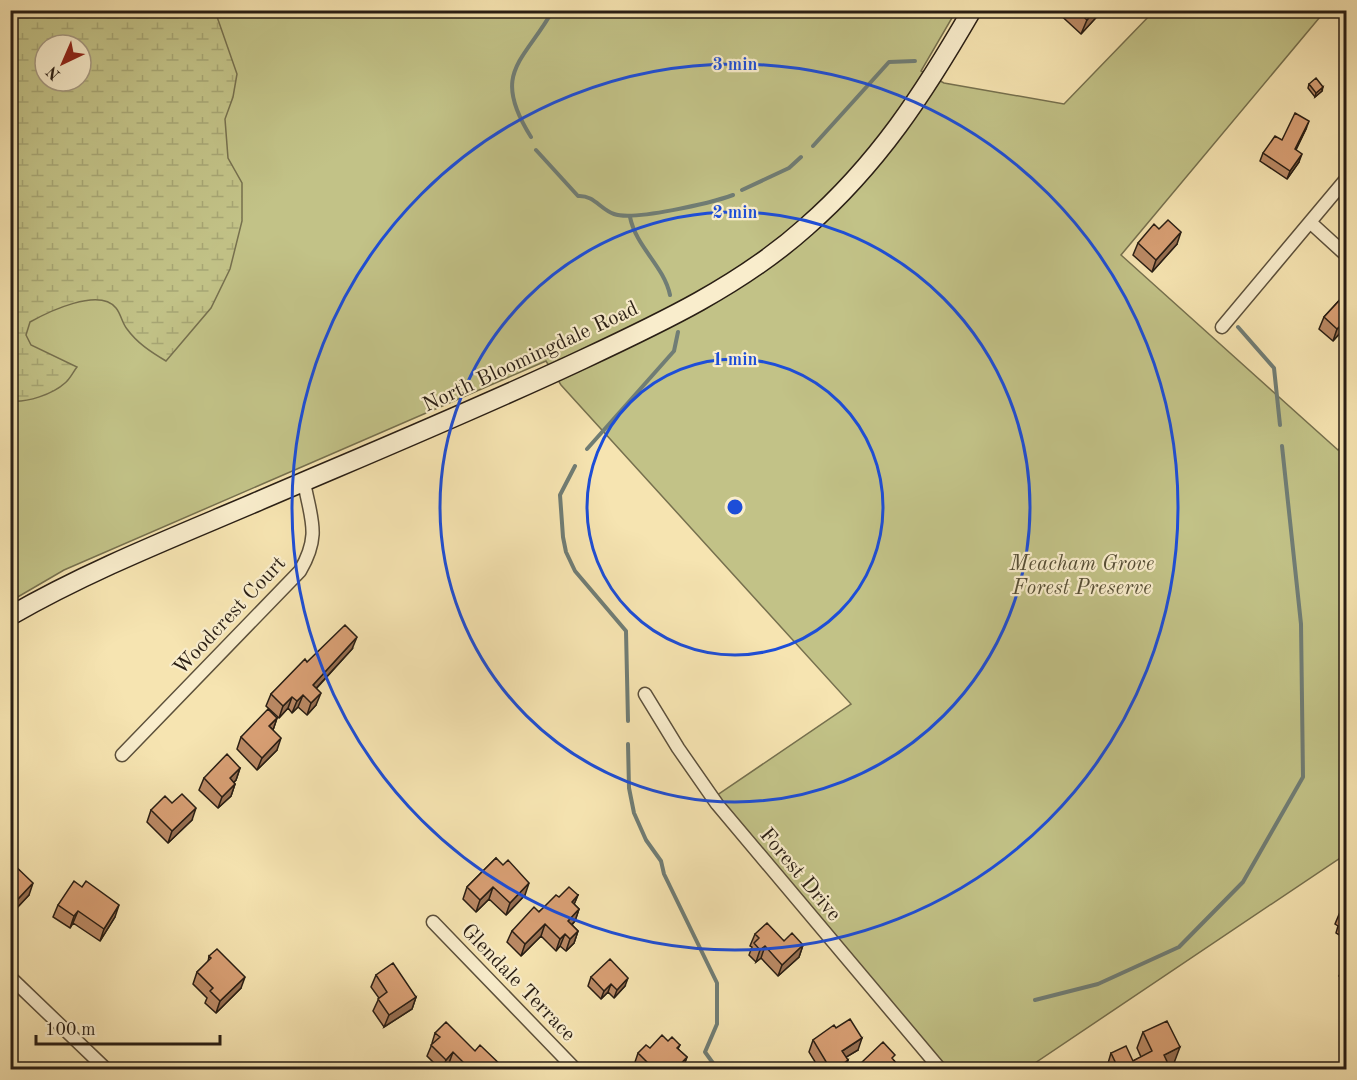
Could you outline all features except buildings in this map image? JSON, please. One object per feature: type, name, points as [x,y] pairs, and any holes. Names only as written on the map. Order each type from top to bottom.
[{"type":"main road","name":"North Bloomingdale Road","points":[[10,616],[86,576],[541,379],[632,336],[716,291],[767,258],[823,212],[876,156],[925,90],[972,10]]},
{"type":"street","points":[[1222,327],[1347,178]]},
{"type":"street","points":[[1311,223],[1347,255]]},
{"type":"street","name":"Woodcrest Court","points":[[122,755],[300,572],[314,540],[315,525],[304,482]]},
{"type":"street","name":"Forest Drive","points":[[645,694],[678,748],[717,804],[940,1070]]},
{"type":"street","name":"Glendale Terrace","points":[[434,922],[576,1070]]},
{"type":"street","points":[[10,977],[107,1070]]},
{"type":"green space","name":"Meacham Grove Forest Preserve","points":[[10,11],[956,11],[921,71],[944,83],[1064,104],[1154,11],[1325,11],[1121,255],[1338,450],[1346,442],[1346,854],[1026,1069],[941,1069],[713,798],[851,704],[561,385],[546,361],[64,570],[16,598],[10,593]]},
{"type":"green space","points":[[10,11],[215,11],[237,74],[233,97],[225,119],[228,158],[242,183],[242,221],[230,269],[211,308],[166,361],[135,339],[125,327],[116,308],[108,302],[98,300],[73,303],[30,322],[26,335],[31,345],[77,367],[67,381],[54,391],[32,399],[10,401]]},
{"type":"waterway","points":[[531,137],[519,115],[513,97],[512,82],[522,56],[553,10]]},
{"type":"waterway","points":[[813,146],[889,62],[915,61]]},
{"type":"waterway","points":[[536,150],[578,196],[593,200],[614,214],[624,216],[655,213],[733,195]]},
{"type":"waterway","points":[[742,190],[789,168],[801,157]]},
{"type":"waterway","points":[[630,217],[638,238],[662,275],[670,295]]},
{"type":"waterway","points":[[1238,327],[1274,368],[1280,425]]},
{"type":"waterway","points":[[587,449],[674,351],[678,332]]},
{"type":"waterway","points":[[1035,1000],[1098,984],[1179,947],[1243,882],[1303,777],[1301,624],[1282,446]]},
{"type":"waterway","points":[[575,466],[560,495],[566,552],[575,571],[626,631],[628,721]]},
{"type":"waterway","points":[[628,744],[629,788],[634,813],[646,840],[661,861],[664,874],[717,983],[717,1024],[705,1052],[718,1070]]}]
